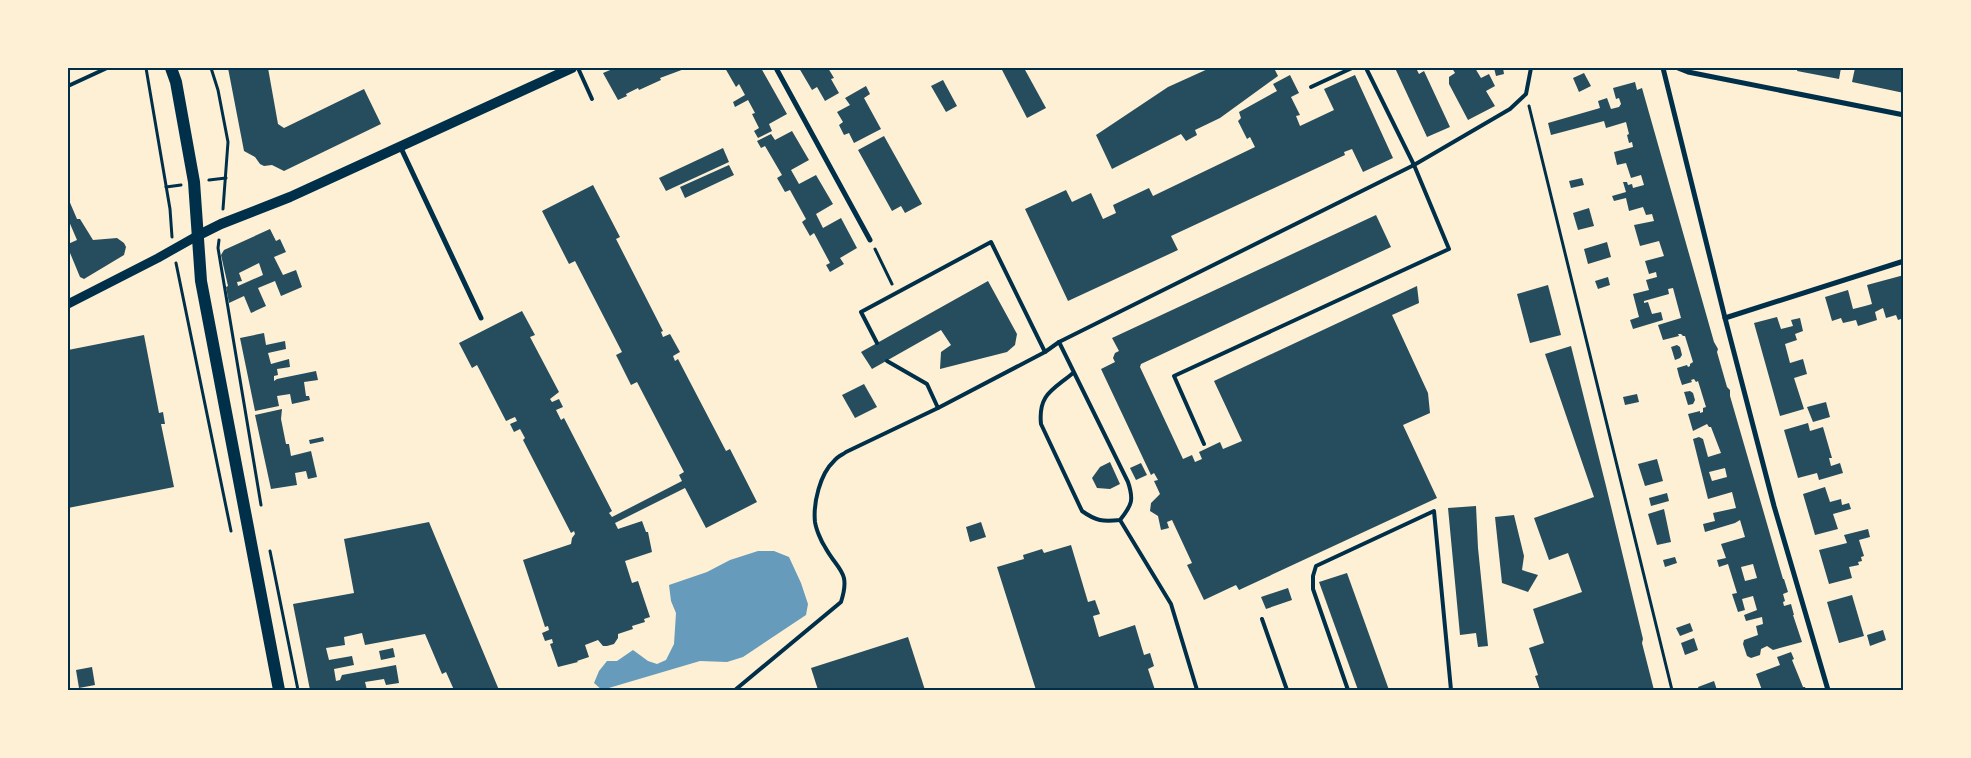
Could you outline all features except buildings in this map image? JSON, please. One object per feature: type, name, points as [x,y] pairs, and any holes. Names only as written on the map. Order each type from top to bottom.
[{"type":"main road","points":[[171,68],[178,91],[193,177],[202,287],[279,690]]},
{"type":"main road","points":[[197,236],[221,224],[290,197],[572,68]]},
{"type":"street","points":[[776,68],[870,240]]},
{"type":"street","points":[[1664,68],[1725,318],[1774,506],[1828,690]]},
{"type":"street","points":[[1678,68],[1688,72],[1904,115]]},
{"type":"street","points":[[400,146],[481,318]]},
{"type":"street","points":[[68,304],[197,236]]},
{"type":"street","points":[[1725,318],[1904,261]]},
{"type":"lane","points":[[68,86],[106,68]]},
{"type":"lane","points":[[578,68],[592,99]]},
{"type":"lane","points":[[1311,87],[1352,68]]},
{"type":"lane","points":[[1204,444],[1174,376],[1449,249],[1414,165],[1366,68]]},
{"type":"lane","points":[[735,690],[841,602],[846,586],[840,566],[825,547],[815,523],[817,500],[824,476],[833,461],[846,452],[938,408],[1045,352],[1059,342],[1414,165],[1510,109],[1526,94],[1531,68]]},
{"type":"lane","points":[[877,343],[861,312],[991,242],[1045,352]]},
{"type":"lane","points":[[1059,342],[1128,482],[1133,496],[1129,508],[1120,520],[1094,519],[1082,511],[1041,424],[1039,411],[1043,398],[1073,373]]},
{"type":"lane","points":[[887,361],[927,384],[938,408]]},
{"type":"lane","points":[[1348,690],[1313,589],[1313,576],[1316,566],[1434,512],[1452,690]]},
{"type":"lane","points":[[1120,520],[1171,604],[1197,690]]},
{"type":"lane","points":[[1262,619],[1287,690]]},
{"type":"path","points":[[146,68],[170,209],[173,250],[232,536]]},
{"type":"path","points":[[210,68],[218,90],[228,142],[218,248],[262,510]]},
{"type":"path","points":[[1526,94],[1672,690]]},
{"type":"path","points":[[870,240],[897,293]]},
{"type":"path","points":[[269,548],[298,690]]},
{"type":"water","points":[[758,551],[774,551],[789,557],[808,604],[806,615],[743,657],[727,662],[700,661],[602,690],[594,683],[599,671],[607,661],[617,661],[633,650],[648,661],[657,664],[666,660],[674,644],[676,613],[671,601],[669,585],[707,572],[730,560]]}]
